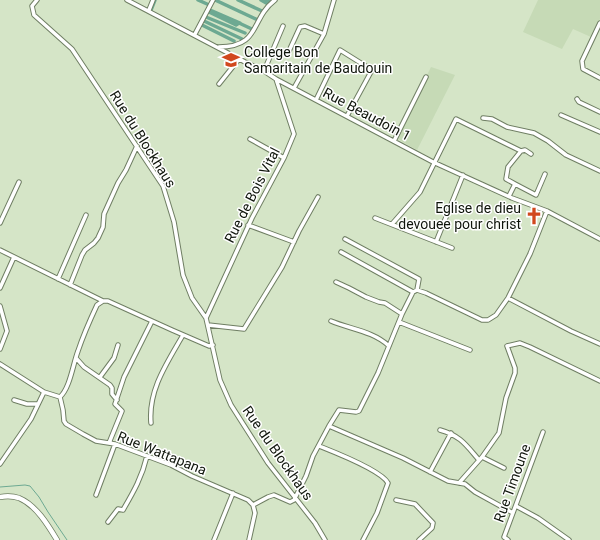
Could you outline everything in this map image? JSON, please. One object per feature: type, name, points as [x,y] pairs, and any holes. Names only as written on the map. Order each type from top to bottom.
[{"type":"street","name":"Rue du Blockhaus","points":[[37,0],[32,6],[34,15],[72,49],[163,186],[174,222],[184,275],[192,298],[206,318],[220,380],[231,405],[268,463],[315,523],[325,540]]},
{"type":"street","name":"Rue Beaudoin 1","points":[[127,0],[195,34],[239,59],[434,162],[509,196],[547,211],[600,239]]},
{"type":"street","points":[[136,4],[138,0]]},
{"type":"street","points":[[149,10],[153,0]]},
{"type":"street","points":[[195,34],[213,0]]},
{"type":"street","points":[[218,47],[227,47],[246,40],[253,33],[263,11],[275,0]]},
{"type":"street","points":[[294,88],[324,34],[334,0]]},
{"type":"street","points":[[600,23],[582,61],[583,69],[600,78]]},
{"type":"street","points":[[264,71],[283,26]]},
{"type":"street","points":[[289,51],[300,27],[303,26],[324,34]]},
{"type":"street","points":[[316,100],[340,50],[372,70],[347,116]]},
{"type":"street","points":[[219,84],[239,59]]},
{"type":"street","points":[[394,141],[426,77]]},
{"type":"street","name":"Rue de Bois Vital","points":[[206,318],[248,225],[284,158],[294,134],[276,78]]},
{"type":"street","points":[[577,99],[579,102],[600,112]]},
{"type":"street","points":[[561,115],[600,132]]},
{"type":"street","points":[[392,224],[420,192],[456,118],[521,151],[525,150],[531,154]]},
{"type":"street","points":[[483,118],[492,119],[507,127],[534,133],[548,141],[566,155],[600,171]]},
{"type":"street","points":[[250,139],[284,158]]},
{"type":"street","points":[[70,285],[82,255],[85,250],[98,238],[103,227],[106,208],[137,146]]},
{"type":"street","points":[[521,151],[508,167],[506,179],[536,195],[545,174]]},
{"type":"street","points":[[436,242],[463,175]]},
{"type":"street","points":[[0,223],[19,182]]},
{"type":"street","points":[[509,196],[515,184]]},
{"type":"street","points":[[208,325],[244,329],[271,287],[318,197]]},
{"type":"street","points":[[417,290],[482,320],[488,320],[496,315],[508,298],[530,254],[547,211]]},
{"type":"street","points":[[58,279],[86,215]]},
{"type":"street","points":[[375,218],[452,248]]},
{"type":"street","points":[[248,225],[294,242]]},
{"type":"street","points":[[345,239],[419,279],[417,290]]},
{"type":"street","points":[[0,250],[103,301],[108,301],[209,346],[213,345]]},
{"type":"street","points":[[341,252],[413,292]]},
{"type":"street","points":[[0,288],[14,257]]},
{"type":"street","points":[[336,282],[366,297],[385,303],[402,314]]},
{"type":"street","points":[[249,540],[255,513],[253,505],[274,495],[290,502],[294,500],[329,426],[339,410],[359,411],[378,374],[398,322],[413,292],[417,290]]},
{"type":"street","points":[[508,298],[571,331],[600,344]]},
{"type":"street","points":[[0,364],[44,392],[60,397],[68,382],[97,305],[103,301]]},
{"type":"street","points":[[0,306],[7,331],[0,349]]},
{"type":"street","points":[[109,443],[122,411],[116,404],[124,377],[152,321]]},
{"type":"street","points":[[331,321],[362,331],[385,342],[389,346]]},
{"type":"street","points":[[398,322],[470,350]]},
{"type":"street","points":[[151,423],[150,412],[158,378],[183,335]]},
{"type":"street","points":[[459,483],[481,458],[499,432],[506,398],[515,374],[515,368],[507,346],[520,343],[600,381]]},
{"type":"street","points":[[100,376],[114,358],[118,346]]},
{"type":"street","points":[[76,358],[80,364],[100,376],[111,386],[112,394],[117,400]]},
{"type":"street","points":[[0,464],[31,419],[44,392]]},
{"type":"street","name":"Rue Wattapana","points":[[60,397],[64,421],[66,424],[96,441],[115,444],[171,464],[192,476],[248,500],[253,505]]},
{"type":"street","points":[[14,400],[27,404],[38,404]]},
{"type":"street","points":[[329,426],[403,458],[448,482],[465,484],[475,492],[513,513]]},
{"type":"street","points":[[440,430],[451,433],[461,439],[481,458],[504,468]]},
{"type":"street","name":"Rue Timoune","points":[[508,540],[504,537],[544,432]]},
{"type":"street","points":[[430,472],[451,433]]},
{"type":"street","points":[[96,495],[115,444]]},
{"type":"street","points":[[319,446],[368,468],[386,479],[388,483],[377,513],[363,540]]},
{"type":"street","points":[[108,522],[118,509],[123,510],[143,473],[147,456]]},
{"type":"street","points":[[214,540],[233,493]]},
{"type":"street","points":[[0,496],[16,497],[27,503],[52,530],[57,540]]},
{"type":"street","points":[[396,500],[415,504],[434,523],[432,528],[419,540]]},
{"type":"street","points":[[516,506],[538,518],[569,540]]},
{"type":"shaded area","points":[[538,0],[600,0],[600,19],[591,37],[573,29],[562,49],[523,32]]},
{"type":"shaded area","points":[[431,67],[455,75],[417,150],[396,138]]},
{"type":"waterway","points":[[151,10],[155,0]]},
{"type":"waterway","points":[[198,0],[207,4]]},
{"type":"waterway","points":[[215,0],[258,20]]},
{"type":"waterway","points":[[238,0],[262,11]]},
{"type":"waterway","points":[[261,0],[268,4]]},
{"type":"waterway","points":[[266,0],[270,2]]},
{"type":"waterway","points":[[210,10],[240,23]]},
{"type":"waterway","points":[[209,12],[236,25],[239,23],[254,30]]},
{"type":"waterway","points":[[206,17],[245,33]]},
{"type":"waterway","points":[[204,21],[242,39]]},
{"type":"waterway","points":[[202,25],[234,41]]},
{"type":"waterway","points":[[0,487],[30,486],[39,497],[67,540]]},
{"type":"place","name":"College Bon Samaritain de Baudouin","points":[[231,60]]},
{"type":"place","name":"Eglise de dieu devouee pour christ","points":[[534,216]]}]
